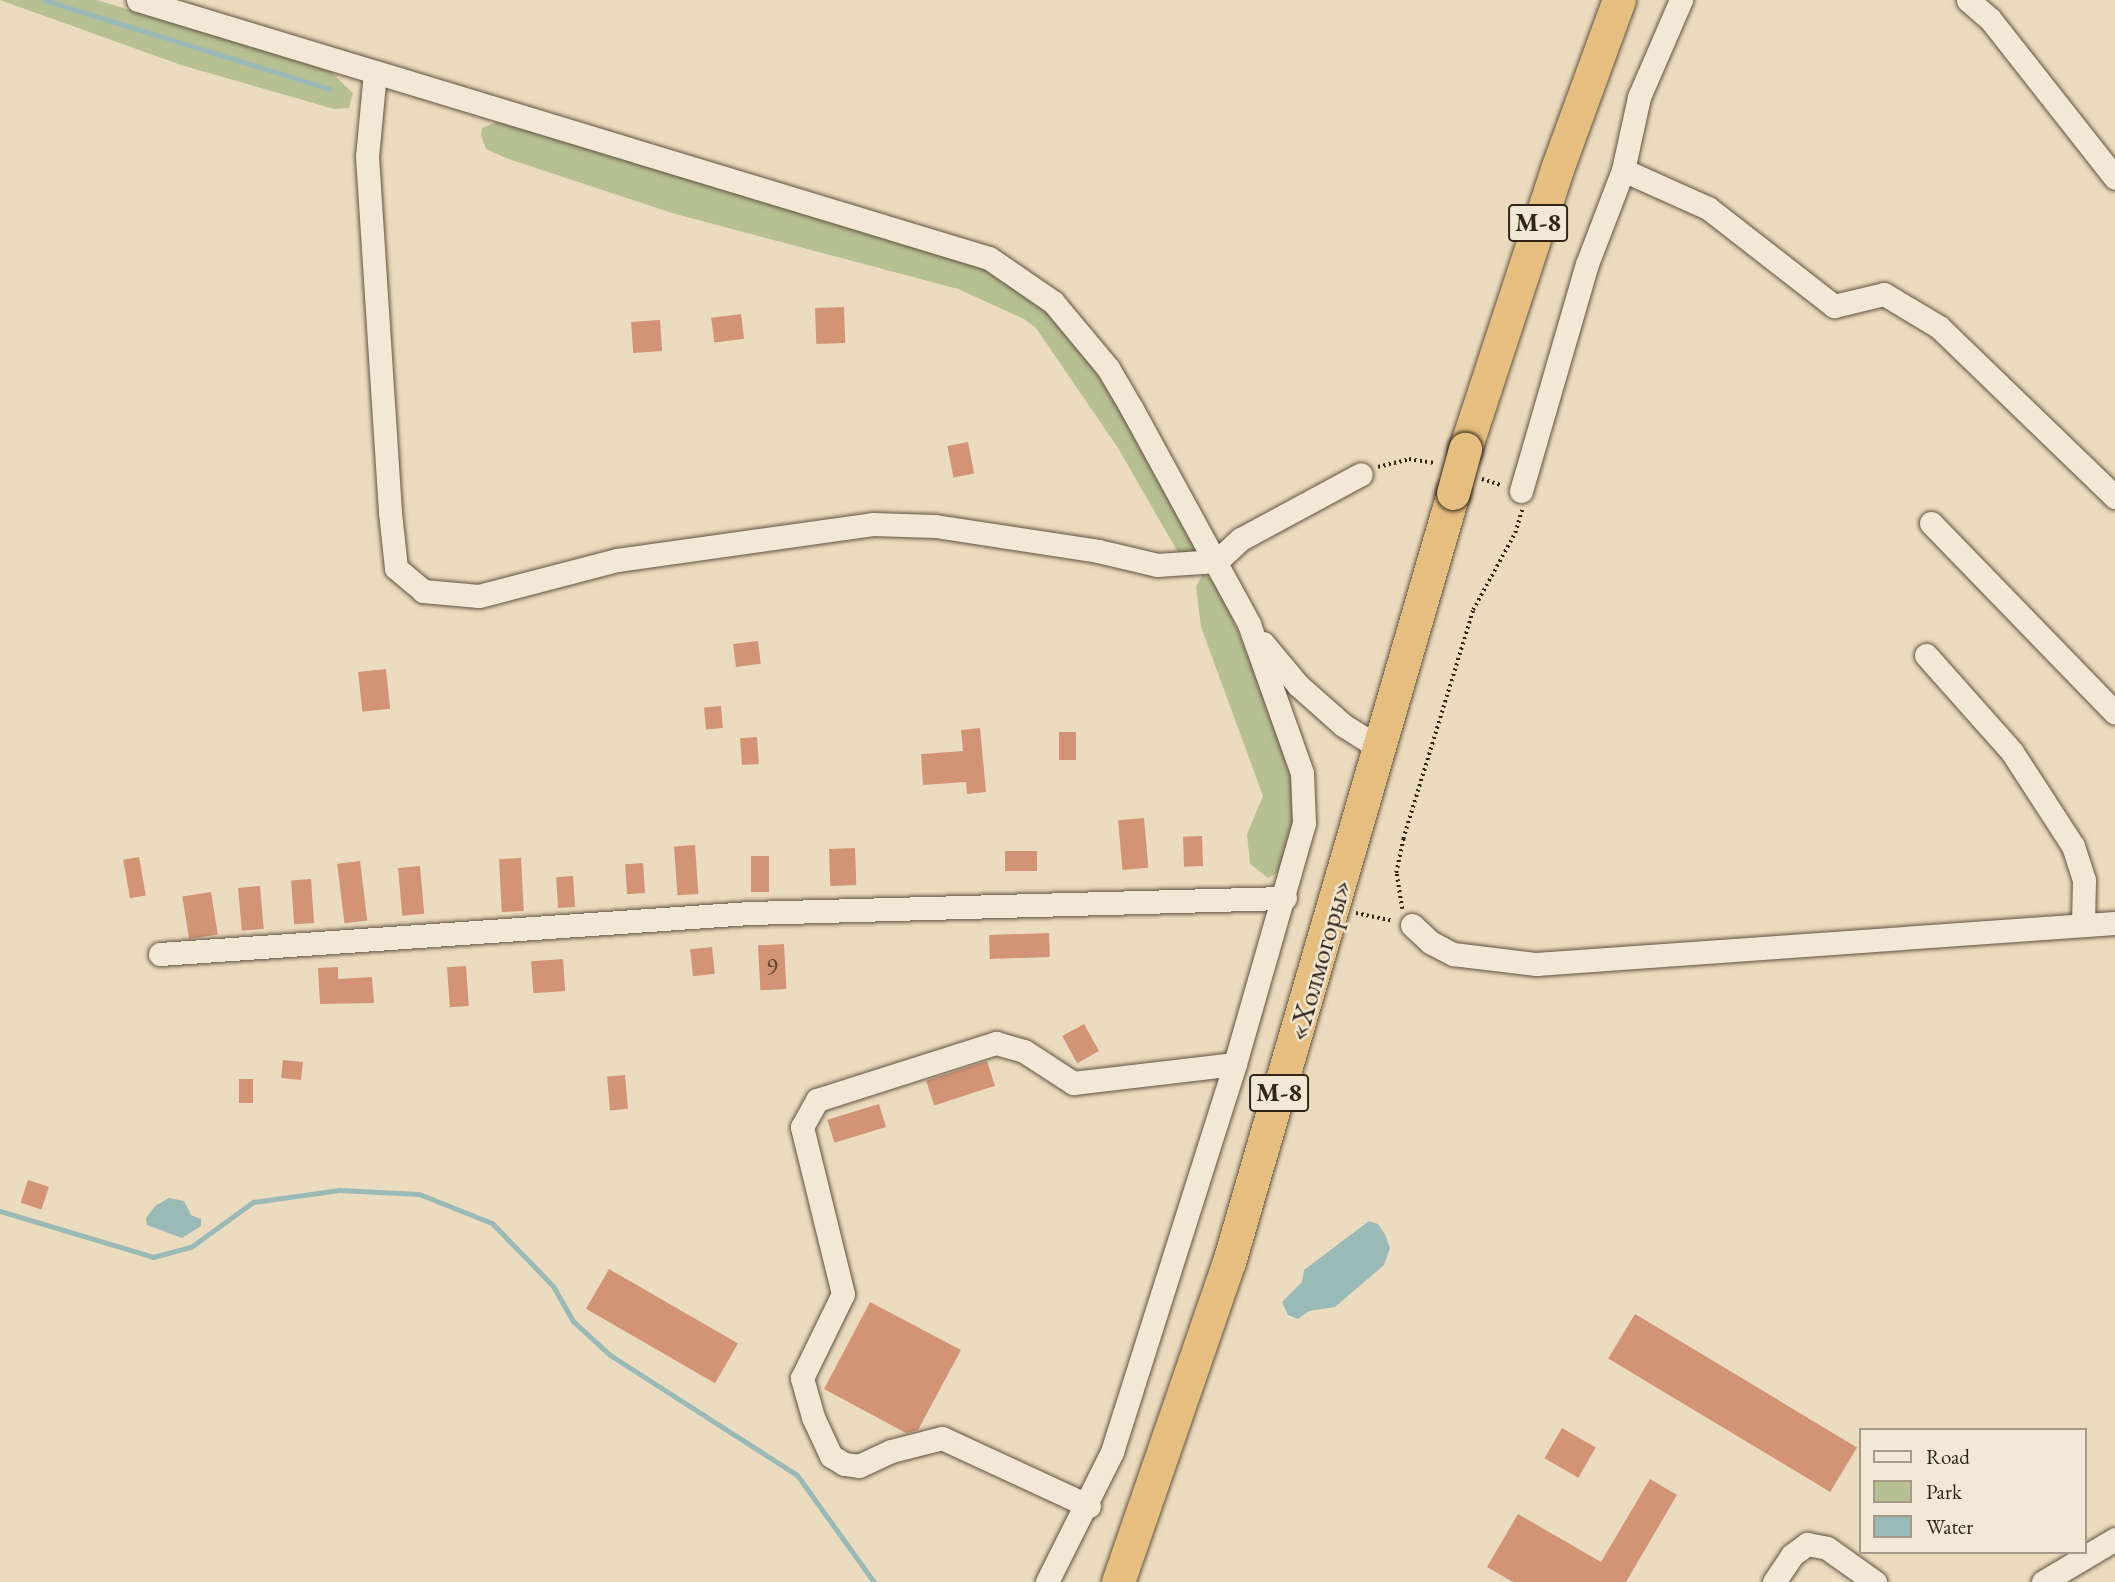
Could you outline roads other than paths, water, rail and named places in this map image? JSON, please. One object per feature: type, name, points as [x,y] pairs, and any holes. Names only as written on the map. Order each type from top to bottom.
[{"type":"highway","name":"«Холмогоры»","points":[[1118,1582],[1229,1262],[1381,749],[1465,449],[1556,169],[1619,0]]},
{"type":"street","points":[[138,0],[989,258],[1020,276],[1053,302],[1108,368],[1217,561],[1249,624],[1298,761],[1305,795],[1298,850],[1285,898],[1112,1451],[1089,1506],[1047,1582]]},
{"type":"street","points":[[1521,491],[1587,264],[1623,170],[1639,97],[1681,0]]},
{"type":"street","points":[[1968,0],[1990,19],[2115,178]]},
{"type":"street","points":[[375,72],[367,156],[390,512],[396,568],[423,591],[479,596],[617,560],[872,524],[935,526],[1098,551],[1157,565],[1217,561],[1241,539],[1361,474]]},
{"type":"street","points":[[1623,170],[1707,208],[1834,306],[1884,294],[1939,327],[2115,498]]},
{"type":"street","points":[[1931,523],[2115,713]]},
{"type":"street","points":[[1249,624],[1298,685],[1343,725],[1381,749]]},
{"type":"street","points":[[1926,655],[2012,752],[2073,846],[2084,880],[2083,925]]},
{"type":"street","points":[[1277,702],[1298,685]]},
{"type":"street","points":[[160,954],[750,913],[1285,898]]},
{"type":"street","points":[[1412,925],[1453,954],[1536,964],[2115,923]]},
{"type":"street","points":[[1089,1506],[942,1438],[891,1451],[859,1466],[844,1464],[831,1456],[813,1417],[802,1378],[843,1294],[802,1127],[817,1100],[996,1044],[1024,1051],[1073,1083],[1235,1064]]},
{"type":"street","points":[[2043,1582],[2115,1539]]},
{"type":"street","points":[[1774,1582],[1792,1555],[1807,1544],[1827,1548],[1875,1582]]},
{"type":"water","points":[[169,1198],[184,1201],[191,1215],[201,1219],[201,1226],[182,1238],[147,1225],[146,1218],[155,1206]]},
{"type":"water","points":[[1369,1221],[1378,1224],[1390,1248],[1384,1265],[1335,1307],[1309,1311],[1298,1319],[1288,1315],[1282,1302],[1302,1282],[1304,1270]]},
{"type":"waterway","points":[[44,0],[329,89]]},
{"type":"waterway","points":[[0,1211],[153,1257],[191,1247],[253,1202],[339,1190],[419,1194],[492,1223],[553,1286],[573,1321],[610,1355],[797,1475],[874,1582]]}]
